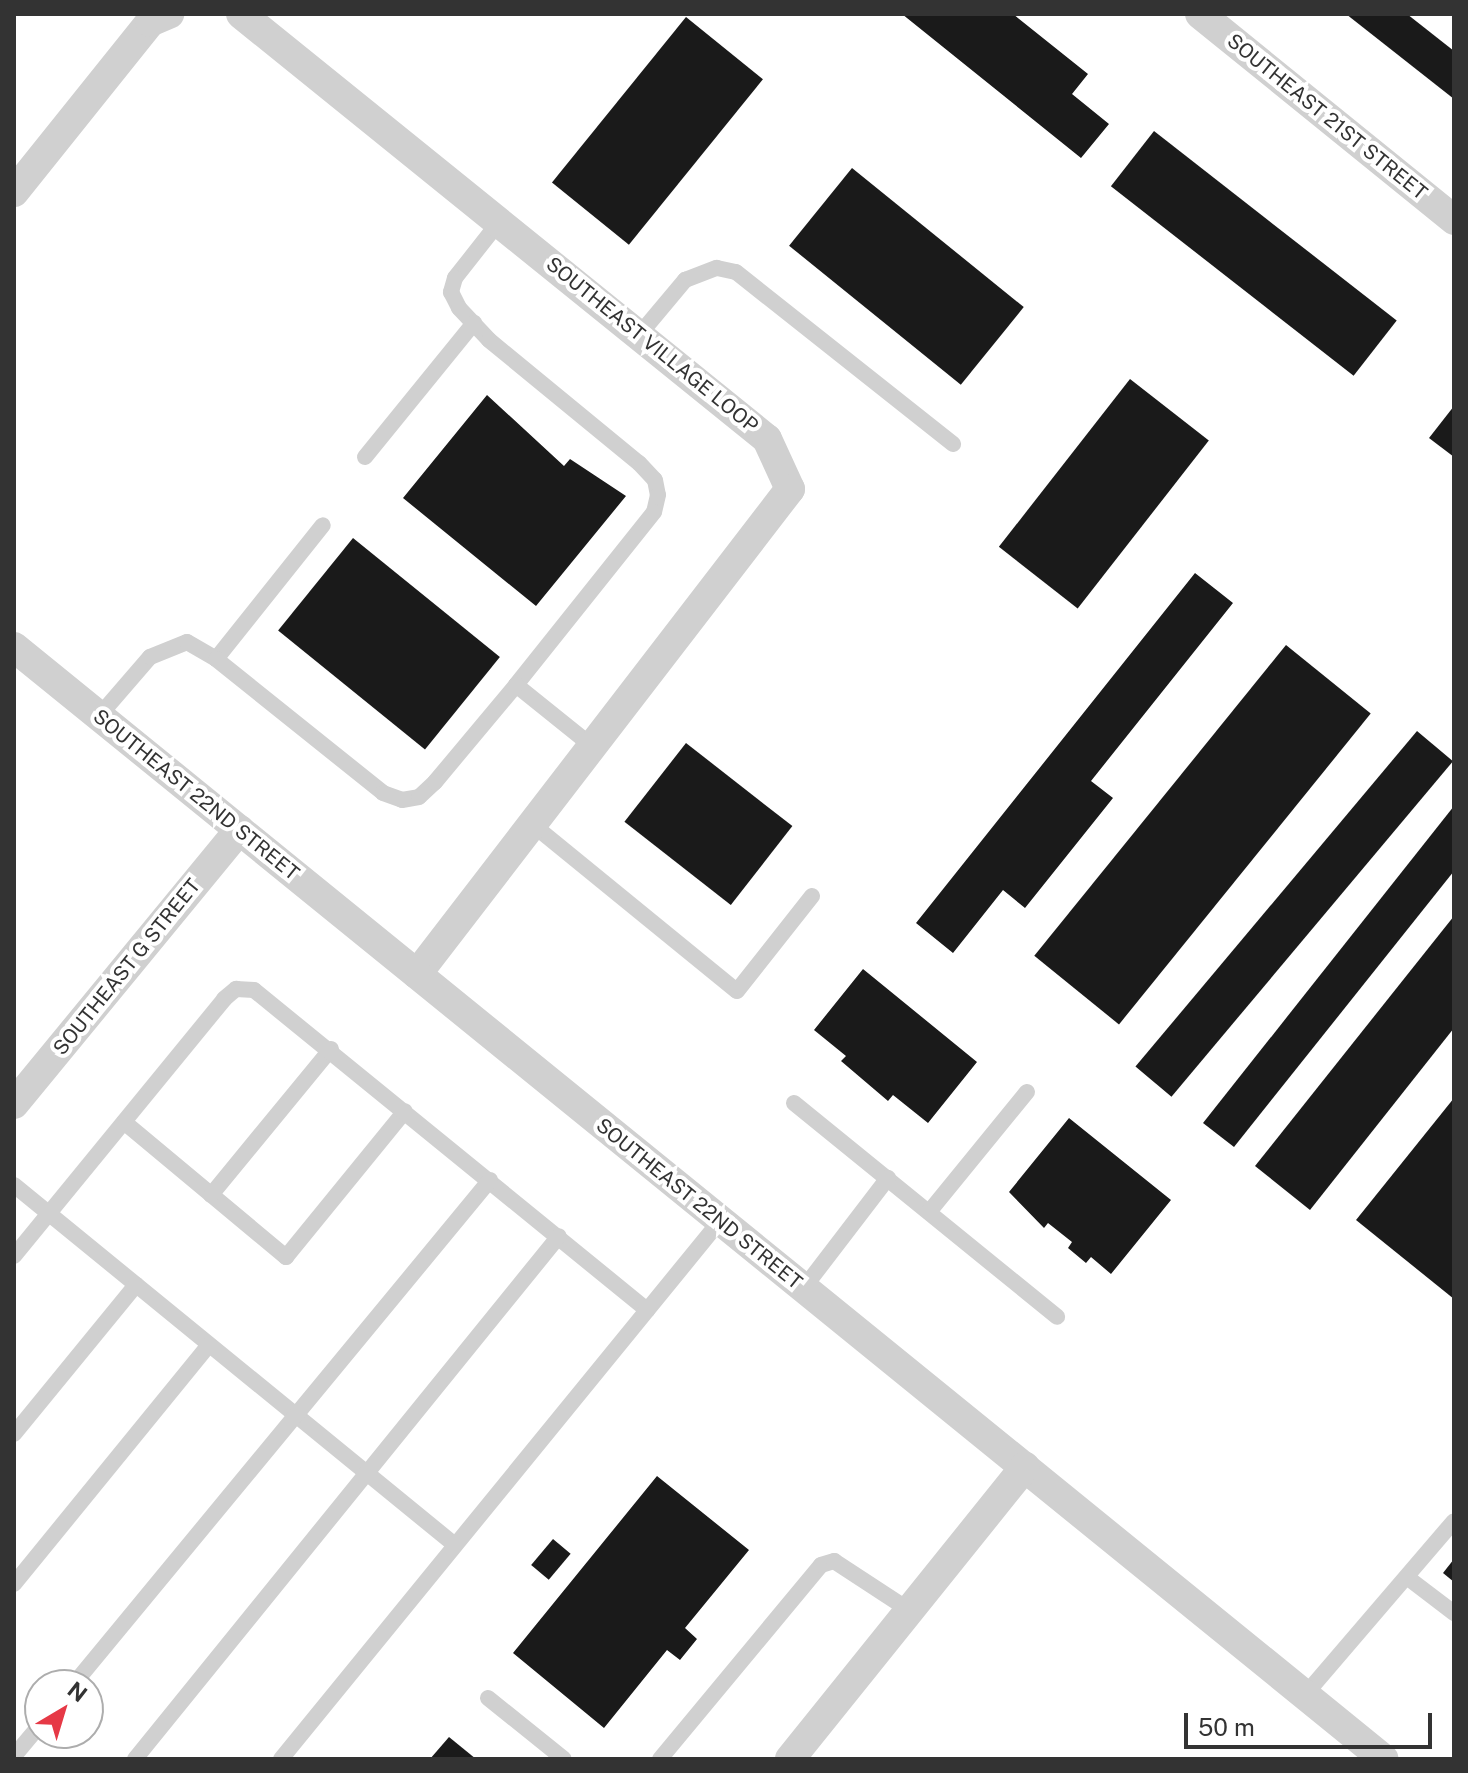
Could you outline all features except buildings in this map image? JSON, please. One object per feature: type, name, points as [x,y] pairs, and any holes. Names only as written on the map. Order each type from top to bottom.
[{"type":"street","points":[[14,192],[150,22],[169,14]]},
{"type":"street","name":"SOUTHEAST VILLAGE LOOP","points":[[241,14],[767,439],[790,489],[417,974]]},
{"type":"street","name":"SOUTHEAST 21ST STREET","points":[[1200,14],[1454,220]]},
{"type":"street","name":"SOUTHEAST 22ND STREET","points":[[14,647],[1384,1759]]},
{"type":"street","name":"SOUTHEAST G STREET","points":[[14,1104],[239,830]]},
{"type":"street","points":[[790,1759],[1025,1467]]},
{"type":"lane","points":[[99,716],[150,657],[165,648],[187,642],[216,659],[383,793],[402,800],[419,797],[435,782],[516,685],[654,512],[658,495],[655,480],[639,463],[474,323],[451,292],[455,278],[499,222]]},
{"type":"lane","points":[[639,335],[685,280],[717,268],[736,272],[953,444]]},
{"type":"lane","points":[[365,457],[474,323]]},
{"type":"lane","points":[[216,659],[323,525]]},
{"type":"lane","points":[[516,685],[592,746]]},
{"type":"lane","points":[[532,824],[737,991],[812,896]]},
{"type":"lane","points":[[14,1256],[236,989],[254,990],[331,1049],[647,1310]]},
{"type":"lane","points":[[211,1195],[331,1049]]},
{"type":"lane","points":[[929,1212],[1027,1092]]},
{"type":"lane","points":[[794,1103],[1057,1317]]},
{"type":"lane","points":[[124,1122],[286,1257],[405,1111]]},
{"type":"lane","points":[[803,1289],[888,1178]]},
{"type":"lane","points":[[86,1669],[490,1180]]},
{"type":"lane","points":[[14,1185],[455,1545]]},
{"type":"lane","points":[[281,1759],[720,1221]]},
{"type":"lane","points":[[135,1759],[559,1236]]},
{"type":"lane","points":[[14,1434],[136,1285]]},
{"type":"lane","points":[[14,1584],[209,1345]]},
{"type":"lane","points":[[1304,1696],[1454,1521]]},
{"type":"lane","points":[[660,1759],[821,1565],[834,1561],[909,1610]]},
{"type":"lane","points":[[1408,1578],[1454,1613]]},
{"type":"lane","points":[[488,1698],[564,1759]]}]
